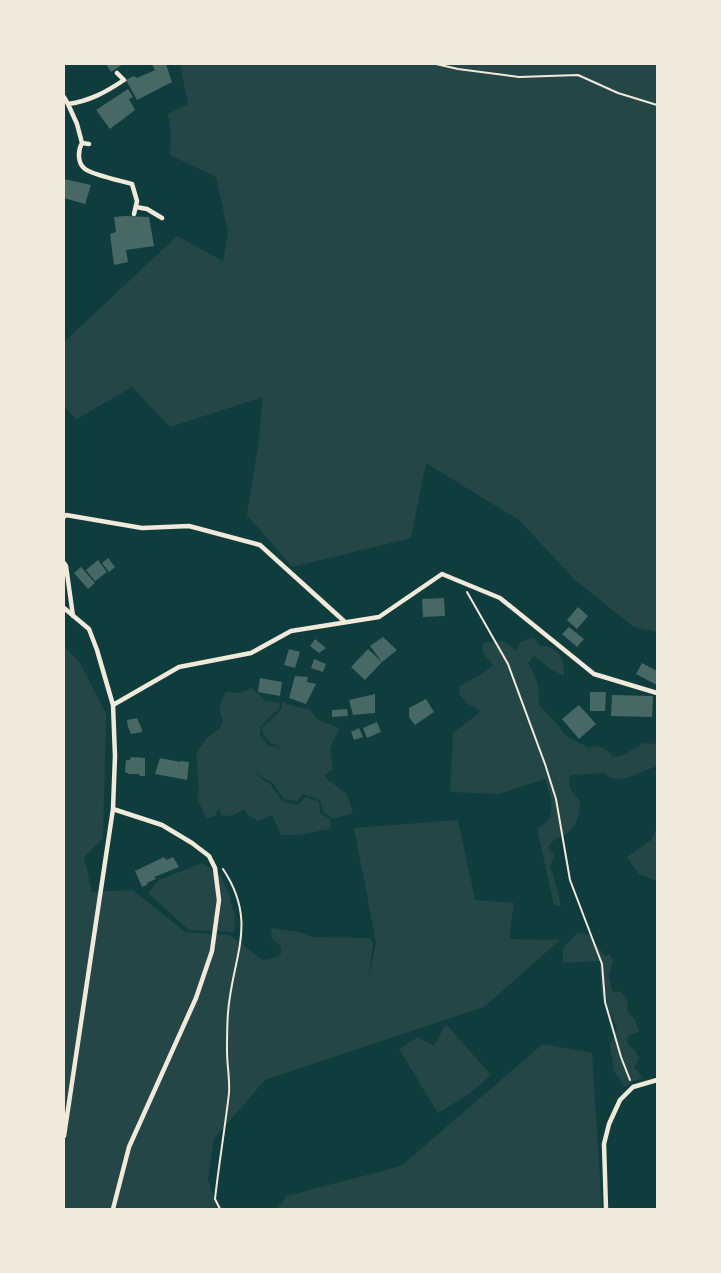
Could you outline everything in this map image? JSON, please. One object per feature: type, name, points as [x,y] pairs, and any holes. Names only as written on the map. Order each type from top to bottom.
[{"type":"street","points":[[68,104],[83,102],[102,94],[124,80],[117,73]]},
{"type":"street","points":[[64,98],[77,124],[82,143],[79,148],[80,161],[85,169],[132,184],[135,192],[136,207],[134,214]]},
{"type":"street","points":[[82,143],[89,144]]},
{"type":"street","points":[[136,207],[147,209],[162,218]]},
{"type":"street","points":[[64,517],[142,528],[189,526],[260,545],[345,622]]},
{"type":"street","points":[[64,563],[73,616]]},
{"type":"street","points":[[113,705],[179,667],[251,653],[291,631],[380,617],[442,574],[500,598],[594,674],[657,693]]},
{"type":"street","points":[[64,608],[89,629],[97,650],[113,705],[116,756],[113,809],[64,1136]]},
{"type":"street","points":[[113,809],[162,826],[192,843],[209,856],[215,868],[219,900],[212,951],[196,998],[129,1147],[113,1209]]},
{"type":"street","points":[[606,1209],[604,1144],[607,1130],[620,1100],[633,1086],[657,1080]]},
{"type":"path","points":[[436,64],[458,69],[519,77],[578,75],[618,93],[657,105]]},
{"type":"path","points":[[461,582],[508,664],[556,798],[570,880],[602,964],[605,1002],[621,1057],[633,1086]]},
{"type":"path","points":[[220,1209],[215,1199],[229,1091],[227,1051],[228,1010],[241,943],[241,912],[238,896],[222,868]]},
{"type":"shaded area","points":[[180,64],[657,64],[657,632],[634,627],[575,580],[519,520],[426,463],[411,538],[292,567],[247,515],[258,446],[263,397],[170,427],[132,387],[77,419],[64,407],[64,342],[177,236],[223,261],[228,232],[216,177],[170,155],[171,134],[168,114],[188,104]]},
{"type":"shaded area","points":[[534,637],[540,646],[552,648],[562,659],[564,676],[552,670],[534,656],[528,663],[537,683],[539,705],[566,736],[589,748],[601,747],[611,753],[612,757],[623,755],[644,743],[657,744],[657,766],[624,779],[610,778],[605,773],[570,775],[569,783],[571,790],[580,801],[578,817],[570,831],[556,839],[548,848],[554,855],[550,868],[561,906],[554,905],[537,829],[547,822],[551,812],[551,800],[545,779],[499,794],[450,792],[453,733],[481,711],[468,704],[459,694],[460,686],[482,674],[493,665],[483,653],[483,643],[504,641],[516,651],[520,642]]},
{"type":"shaded area","points":[[64,646],[80,663],[106,713],[103,838],[84,857],[92,892],[133,890],[185,932],[230,935],[262,960],[274,958],[281,954],[281,947],[271,937],[272,928],[299,932],[312,937],[369,938],[373,944],[368,983],[376,942],[354,828],[458,820],[475,900],[514,903],[509,939],[560,940],[484,1007],[265,1080],[214,1139],[208,1179],[217,1209],[64,1209]]},
{"type":"shaded area","points":[[252,688],[265,701],[279,703],[280,707],[260,727],[260,736],[270,747],[277,746],[280,755],[278,745],[271,744],[263,734],[262,728],[282,709],[282,701],[289,705],[309,709],[318,720],[339,728],[330,749],[333,769],[324,775],[347,794],[353,813],[333,819],[323,812],[320,800],[303,794],[297,801],[284,799],[272,782],[260,776],[255,768],[259,777],[271,785],[283,802],[298,805],[306,797],[319,802],[320,813],[331,820],[330,829],[298,835],[281,835],[272,815],[258,821],[248,815],[244,809],[232,816],[221,815],[219,808],[215,816],[206,819],[197,797],[199,790],[196,753],[206,739],[219,729],[223,721],[220,706],[226,692],[240,693]]},
{"type":"shaded area","points":[[657,827],[657,881],[639,874],[627,857],[651,840]]},
{"type":"shaded area","points":[[202,863],[220,875],[230,896],[235,915],[234,932],[189,930],[148,893],[159,880]]},
{"type":"shaded area","points":[[577,933],[589,935],[605,956],[610,954],[613,961],[609,977],[613,993],[620,991],[628,1000],[627,1011],[635,1020],[639,1032],[629,1035],[627,1041],[629,1046],[635,1050],[639,1059],[634,1067],[643,1078],[625,1087],[614,1071],[610,1046],[617,1028],[601,991],[600,961],[563,963],[563,948]]},
{"type":"shaded area","points":[[446,1024],[491,1075],[469,1094],[438,1113],[399,1049],[418,1037],[434,1046]]},
{"type":"shaded area","points":[[543,1044],[592,1053],[602,1209],[277,1209],[287,1196],[401,1166]]},
{"type":"building","points":[[106,64],[123,64],[111,72]]},
{"type":"building","points":[[152,64],[166,64],[172,82],[137,100],[126,80],[134,76],[137,78],[155,70]]},
{"type":"building","points":[[128,89],[133,97],[129,99],[135,110],[110,129],[96,110]]},
{"type":"building","points":[[64,179],[91,185],[85,204],[64,198]]},
{"type":"building","points":[[114,217],[149,217],[154,246],[126,250],[128,262],[114,265],[110,234],[116,232]]},
{"type":"building","points":[[108,558],[115,567],[109,572],[102,563]]},
{"type":"building","points":[[98,560],[107,572],[95,581],[86,570]]},
{"type":"building","points":[[81,567],[95,583],[88,589],[74,573]]},
{"type":"building","points":[[444,598],[445,616],[423,617],[422,599]]},
{"type":"building","points":[[578,607],[588,616],[577,629],[567,620]]},
{"type":"building","points":[[569,627],[584,639],[577,647],[562,634]]},
{"type":"building","points":[[383,637],[397,650],[382,662],[370,646]]},
{"type":"building","points":[[315,639],[326,648],[319,653],[310,646]]},
{"type":"building","points":[[289,649],[300,652],[295,668],[284,665]]},
{"type":"building","points":[[368,649],[382,662],[365,680],[351,667]]},
{"type":"building","points":[[314,659],[326,664],[323,672],[311,668]]},
{"type":"building","points":[[642,663],[657,671],[657,685],[636,674]]},
{"type":"building","points":[[295,676],[308,677],[307,682],[316,684],[306,704],[289,698]]},
{"type":"building","points":[[260,678],[282,682],[280,696],[258,692]]},
{"type":"building","points":[[590,692],[606,692],[605,711],[590,711]]},
{"type":"building","points":[[375,694],[375,713],[353,715],[349,700]]},
{"type":"building","points":[[612,695],[653,696],[652,717],[611,716]]},
{"type":"building","points":[[426,699],[434,712],[415,725],[409,717],[409,708]]},
{"type":"building","points":[[579,705],[596,724],[579,739],[562,719]]},
{"type":"building","points":[[347,709],[348,716],[332,717],[332,710]]},
{"type":"building","points":[[137,718],[142,732],[131,734],[127,720]]},
{"type":"building","points":[[377,722],[381,732],[367,738],[363,728]]},
{"type":"building","points":[[359,728],[363,737],[354,740],[351,732]]},
{"type":"building","points":[[131,757],[145,758],[145,776],[125,772],[126,760],[130,760]]},
{"type":"building","points":[[160,758],[189,762],[187,780],[155,774]]},
{"type":"building","points":[[164,857],[166,860],[173,857],[179,867],[154,877],[156,879],[142,887],[135,871]]}]
